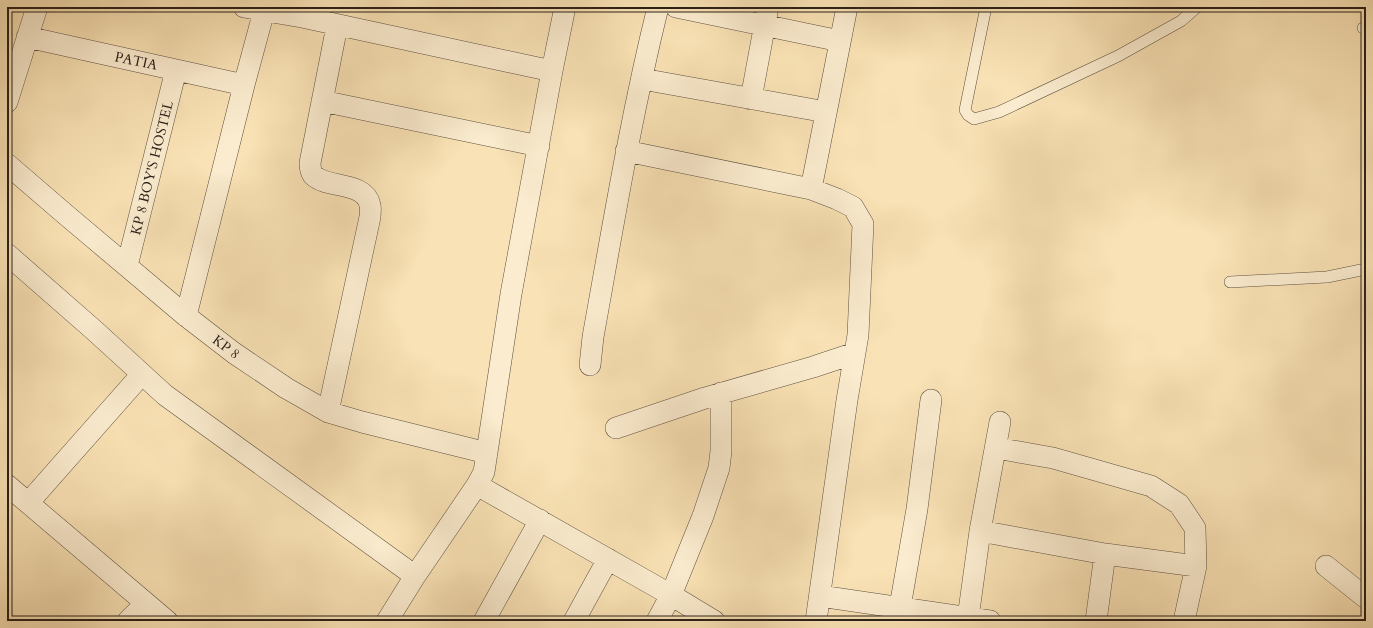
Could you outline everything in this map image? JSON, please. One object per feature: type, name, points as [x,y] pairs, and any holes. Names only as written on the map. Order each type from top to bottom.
[{"type":"street","points":[[7,102],[36,7]]},
{"type":"street","points":[[244,7],[552,71]]},
{"type":"street","points":[[387,621],[415,576],[477,485],[484,472],[511,294],[565,7]]},
{"type":"street","points":[[590,365],[593,337],[626,151],[658,7]]},
{"type":"street","points":[[676,7],[766,16],[840,41]]},
{"type":"street","points":[[811,189],[847,7]]},
{"type":"street","points":[[186,316],[244,84],[264,11]]},
{"type":"street","points":[[751,98],[766,16]]},
{"type":"street","points":[[328,412],[370,218],[370,204],[365,195],[353,188],[320,179],[312,174],[310,163],[337,26]]},
{"type":"street","name":"PATIA","points":[[27,37],[244,84]]},
{"type":"street","name":"KP 8 BOY'S HOSTEL","points":[[127,266],[176,70]]},
{"type":"street","points":[[642,79],[826,112]]},
{"type":"street","points":[[322,101],[539,146]]},
{"type":"street","points":[[626,151],[811,189],[853,207],[863,224],[858,327],[855,353],[816,621]]},
{"type":"street","name":"KP 8","points":[[7,164],[186,316],[234,353],[286,388],[328,412],[362,422],[487,452]]},
{"type":"street","points":[[7,254],[165,394],[415,576]]},
{"type":"street","points":[[616,428],[721,393],[813,367],[855,353]]},
{"type":"street","points":[[28,502],[142,374]]},
{"type":"street","points":[[657,621],[671,595],[703,516],[719,468],[721,451],[721,393]]},
{"type":"street","points":[[900,607],[917,509],[931,400]]},
{"type":"street","points":[[968,618],[980,532],[1000,422]]},
{"type":"street","points":[[996,448],[1053,458],[1151,486],[1178,504],[1195,528],[1196,566],[1184,621]]},
{"type":"street","points":[[7,485],[145,604],[167,621]]},
{"type":"street","points":[[477,485],[714,621]]},
{"type":"street","points":[[484,621],[540,520]]},
{"type":"street","points":[[980,532],[1105,554],[1196,566]]},
{"type":"street","points":[[1096,621],[1105,554]]},
{"type":"street","points":[[574,621],[608,559]]},
{"type":"street","points":[[1326,566],[1366,598]]},
{"type":"street","points":[[820,596],[990,621]]},
{"type":"street","points":[[128,621],[145,604]]},
{"type":"lane","points":[[986,7],[965,110],[968,115],[974,119],[999,112],[1118,56],[1181,21],[1197,7]]},
{"type":"lane","points":[[1230,282],[1327,277],[1366,269]]}]
